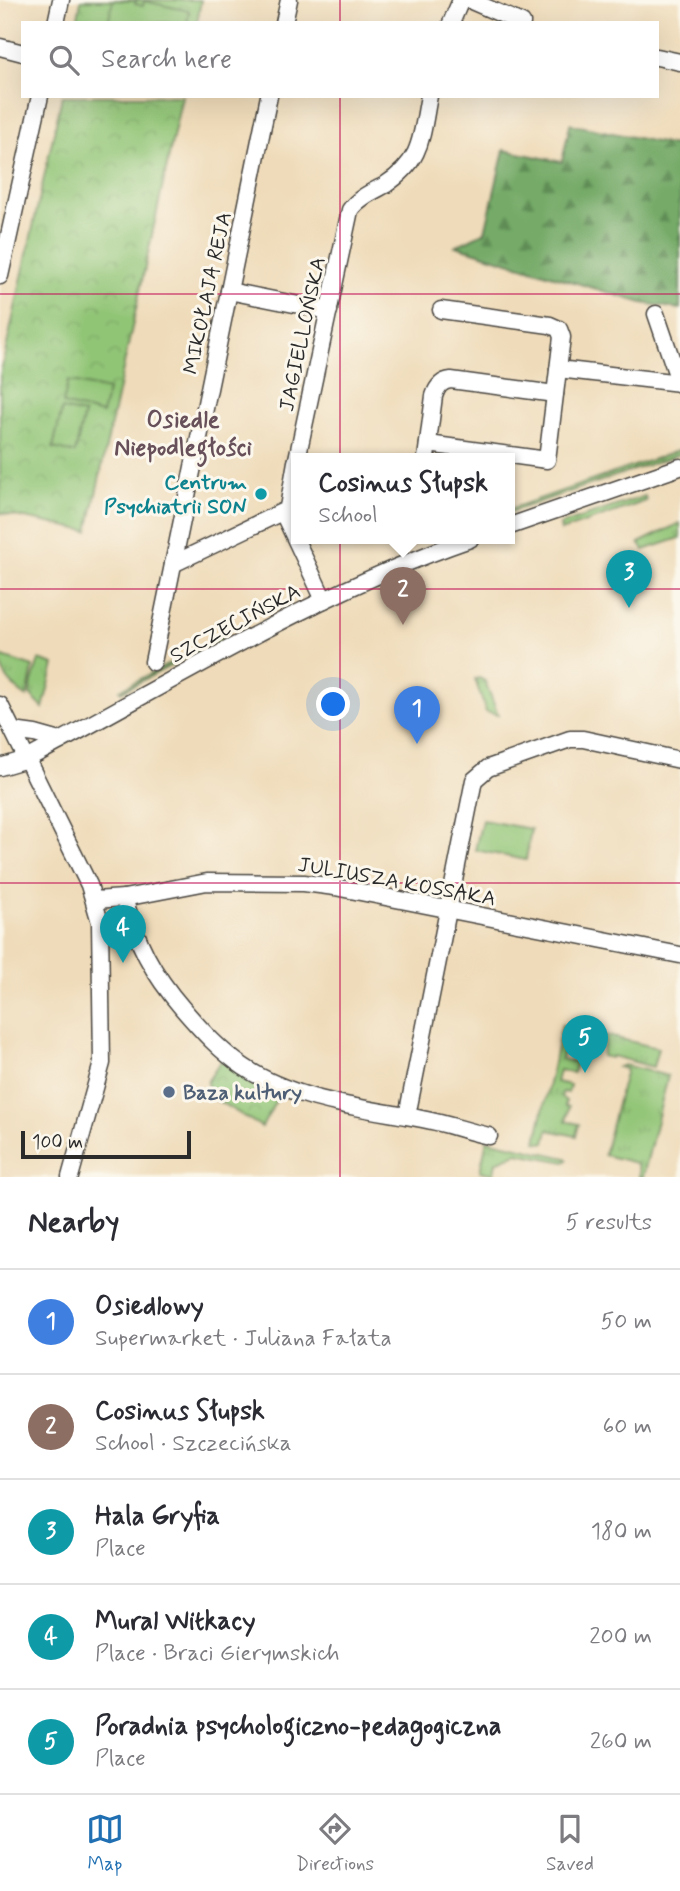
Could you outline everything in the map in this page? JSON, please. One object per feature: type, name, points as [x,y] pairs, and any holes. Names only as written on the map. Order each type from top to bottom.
[{"type":"street","points":[[56,21],[61,0]]},
{"type":"street","points":[[284,21],[289,0]]},
{"type":"street","points":[[452,21],[461,0]]},
{"type":"street","points":[[469,0],[517,21]]},
{"type":"street","points":[[0,47],[21,52]]},
{"type":"street","points":[[659,57],[680,62]]},
{"type":"street","points":[[0,276],[40,98]]},
{"type":"street","name":"MIKOŁAJA REJA","points":[[153,662],[269,98]]},
{"type":"street","name":"JAGIELLOŃSKA","points":[[299,453],[348,217],[356,202],[401,173],[413,160],[418,150],[429,98]]},
{"type":"street","points":[[229,291],[329,311]]},
{"type":"street","points":[[442,310],[556,327],[562,332],[547,460],[515,458]]},
{"type":"street","points":[[558,369],[680,383],[656,314]]},
{"type":"street","points":[[454,453],[427,451],[435,392],[443,382],[451,380],[555,394]]},
{"type":"street","points":[[515,524],[680,467]]},
{"type":"street","name":"JAGIELLOŃSKA","points":[[286,510],[291,487]]},
{"type":"street","points":[[173,564],[286,510],[286,519],[291,530]]},
{"type":"street","points":[[298,544],[324,600]]},
{"type":"street","name":"SZCZECIŃSKA","points":[[0,778],[27,759],[324,600],[393,568],[457,544]]},
{"type":"street","points":[[0,705],[95,900],[101,929],[102,1063],[70,1177]]},
{"type":"street","points":[[13,731],[60,741]]},
{"type":"street","points":[[407,1116],[472,786],[478,775],[488,768],[570,739],[680,760]]},
{"type":"street","name":"SZCZECIŃSKA","points":[[0,768],[27,759]]},
{"type":"street","name":"JULIUSZA KOSSAKA","points":[[95,900],[124,898],[207,882],[304,883],[680,955]]},
{"type":"street","points":[[124,898],[139,944],[163,985],[203,1032],[230,1057],[261,1077],[301,1093],[489,1136]]},
{"type":"green space","points":[[81,0],[201,0],[197,21],[77,21]]},
{"type":"green space","points":[[113,0],[136,1],[135,4],[143,6],[144,1],[189,11],[187,21],[108,21]]},
{"type":"green space","points":[[62,98],[182,98],[88,531],[0,513],[0,376]]},
{"type":"green space","points":[[570,124],[680,147],[680,309],[642,303],[456,246],[485,232],[504,150],[562,162]]},
{"type":"green space","points":[[68,381],[108,390],[102,414],[63,404]]},
{"type":"green space","points":[[62,409],[84,414],[75,453],[53,448]]},
{"type":"green space","points":[[680,450],[680,454],[515,510],[515,507]]},
{"type":"green space","points":[[645,496],[646,501],[561,531],[560,525]]},
{"type":"green space","points":[[680,523],[680,538],[644,550],[639,543]]},
{"type":"green space","points":[[223,635],[224,638],[121,692],[120,690]]},
{"type":"green space","points":[[0,656],[33,667],[27,697],[8,680],[2,669]]},
{"type":"green space","points":[[39,660],[54,665],[43,708],[30,695]]},
{"type":"green space","points":[[475,679],[485,681],[498,715],[486,712]]},
{"type":"green space","points":[[482,820],[531,829],[526,860],[475,850]]},
{"type":"green space","points":[[562,1025],[658,1048],[653,1067],[612,1056],[602,1056],[605,1040],[573,1032],[569,1048],[564,1048],[561,1059],[576,1063],[573,1073],[559,1070],[556,1082],[570,1085],[568,1093],[563,1092],[561,1097],[566,1101],[565,1106],[569,1107],[566,1121],[579,1124],[576,1136],[548,1130],[545,1143],[536,1142]]},
{"type":"green space","points":[[223,1058],[281,1091],[262,1127],[210,1096],[207,1082]]},
{"type":"green space","points":[[624,1065],[668,1076],[643,1177],[639,1177],[636,1163],[604,1155],[626,1069],[618,1067]]},
{"type":"green space","points":[[487,1140],[568,1160],[565,1162],[517,1153],[496,1162],[494,1174],[480,1171]]},
{"type":"place","name":"Centrum Psychiatrii SON","points":[[261,494]]},
{"type":"place","name":"Hala Gryfia","points":[[629,608]]},
{"type":"place","name":"Cosinus Słupsk","points":[[403,625]]},
{"type":"place","name":"Osiedlowy","points":[[417,744]]},
{"type":"place","name":"Mural Witkacy","points":[[123,963]]},
{"type":"place","name":"Poradnia psychologiczno-pedagogiczna","points":[[585,1073]]},
{"type":"place","name":"Baza kultury","points":[[169,1092]]},
{"type":"district","name":"Osiedle Niepodległości","points":[[183,433]]}]
